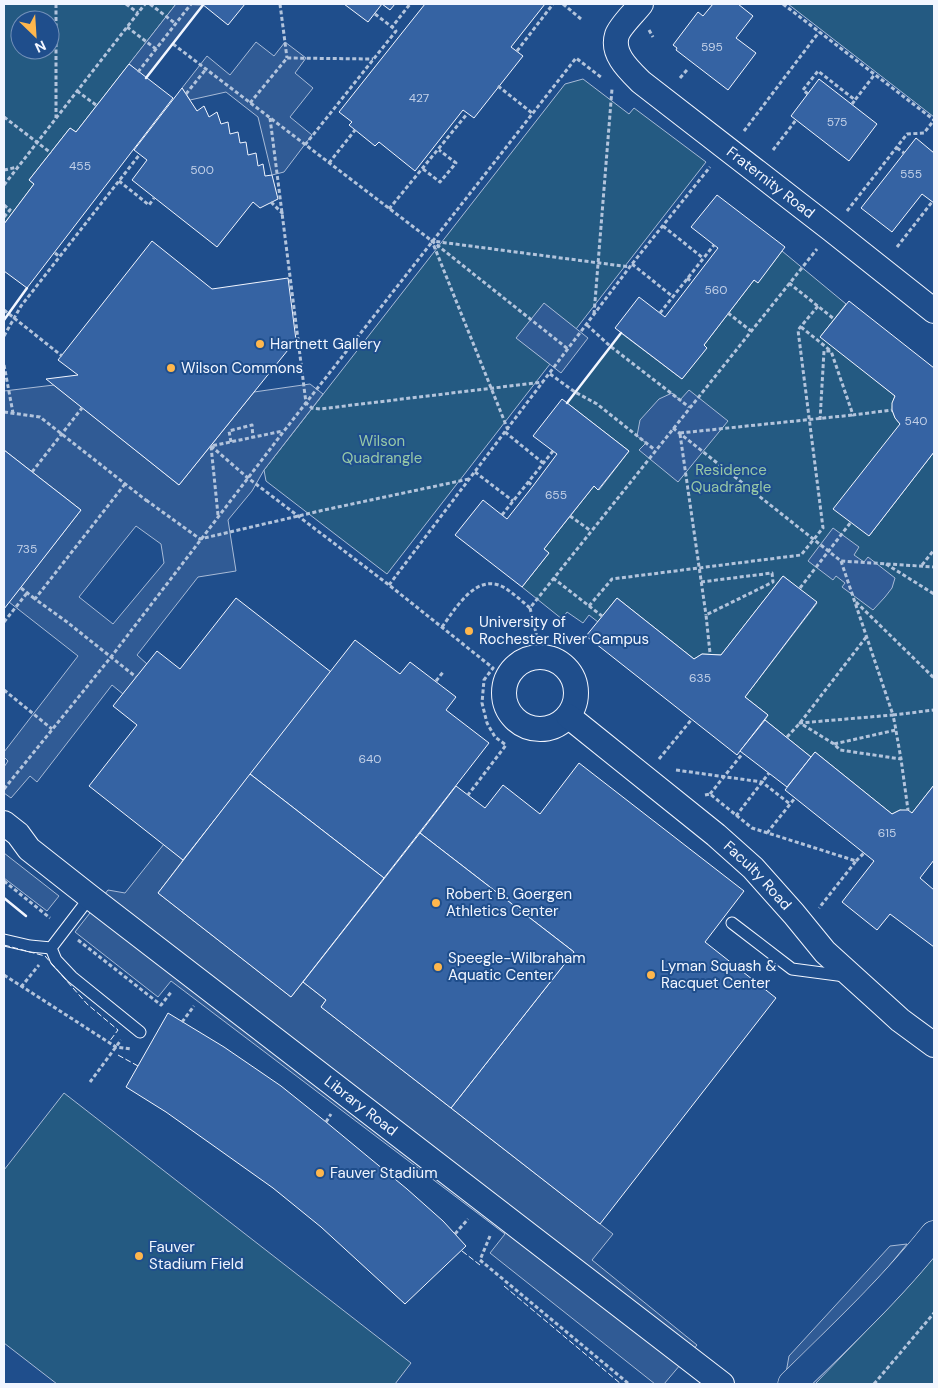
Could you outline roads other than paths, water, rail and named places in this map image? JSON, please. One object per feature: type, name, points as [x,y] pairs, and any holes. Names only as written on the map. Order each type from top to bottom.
[{"type":"street","name":"Fraternity Road","points":[[637,5],[617,34],[616,47],[626,67],[641,82],[934,311]]},
{"type":"street","name":"Faculty Road","points":[[568,716],[716,835],[753,868],[825,952],[900,1020],[934,1045]]},
{"type":"street","name":"Library Road","points":[[4,823],[18,834],[29,849],[90,897],[722,1384]]},
{"type":"street","points":[[792,1384],[860,1318],[899,1277],[934,1235]]},
{"type":"lane","points":[[51,948],[90,897]]},
{"type":"lane","points":[[732,923],[792,969],[852,977]]},
{"type":"lane","points":[[4,940],[30,946],[51,948]]},
{"type":"lane","points":[[51,948],[56,960],[72,977],[140,1032]]},
{"type":"place","name":"Hartnett Gallery","points":[[260,344]]},
{"type":"place","name":"Wilson Commons","points":[[171,368]]},
{"type":"place","name":"University of Rochester River Campus","points":[[469,631]]},
{"type":"place","name":"Robert B. Goergen Athletics Center","points":[[436,903]]},
{"type":"place","name":"Speegle-Wilbraham Aquatic Center","points":[[438,967]]},
{"type":"place","name":"Lyman Squash & Racquet Center","points":[[651,975]]},
{"type":"place","name":"Fauver Stadium","points":[[320,1173]]},
{"type":"place","name":"Fauver Stadium Field","points":[[139,1256]]},
{"type":"park label","name":"Wilson Quadrangle","points":[[382,450]]},
{"type":"park label","name":"Residence Quadrangle","points":[[731,478]]}]
